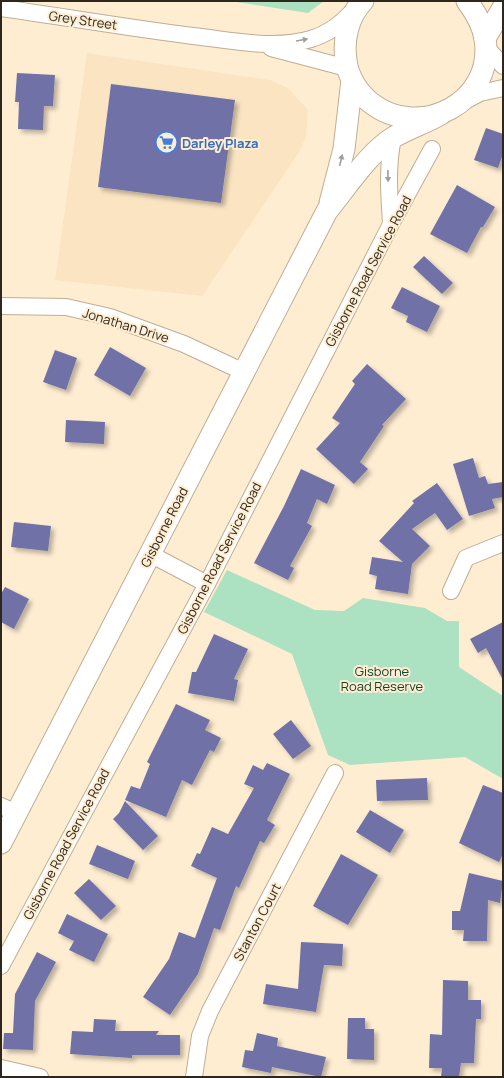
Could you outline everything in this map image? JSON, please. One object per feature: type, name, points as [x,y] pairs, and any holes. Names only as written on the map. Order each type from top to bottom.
[{"type":"main road","points":[[361,3],[348,25],[344,47],[349,74],[364,97],[380,110],[400,118],[421,119],[441,114],[459,104],[471,92],[480,78],[484,63],[485,42],[479,18],[467,1]]},
{"type":"main road","points":[[485,42],[503,8]]},
{"type":"main road","name":"Gisborne Road","points":[[328,211],[344,149],[349,74]]},
{"type":"main road","name":"Gisborne Road","points":[[1,843],[9,810],[150,554],[328,211],[375,153],[393,138],[441,114]]},
{"type":"street","name":"Grey Street","points":[[1,18],[112,27],[278,44],[310,39],[334,28],[343,22],[361,3]]},
{"type":"street","name":"Grey Street","points":[[1,8],[112,27]]},
{"type":"street","name":"Grey Street","points":[[249,42],[349,74]]},
{"type":"street","points":[[485,42],[503,66]]},
{"type":"street","points":[[459,104],[480,94],[503,88]]},
{"type":"street","points":[[391,224],[388,175],[389,156],[393,138]]},
{"type":"street","name":"Gisborne Road Service Road","points":[[1,966],[207,584],[391,224],[432,148]]},
{"type":"street","name":"Jonathan Drive","points":[[1,306],[66,307],[110,317],[184,344],[244,372]]},
{"type":"street","points":[[451,591],[466,558],[503,543]]},
{"type":"street","points":[[150,554],[207,584]]},
{"type":"street","name":"Stanton Court","points":[[194,1077],[200,1036],[210,1011],[335,773]]},
{"type":"street","points":[[1,1068],[40,1077]]},
{"type":"shaded area","points":[[87,53],[270,80],[288,88],[308,110],[306,137],[298,154],[202,296],[55,280]]},
{"type":"green space","points":[[230,1],[324,1],[308,13]]},
{"type":"green space","name":"Gisborne Road Reserve","points":[[227,570],[315,610],[344,611],[363,598],[425,608],[447,621],[459,621],[459,667],[503,696],[503,779],[465,757],[350,765],[328,755],[292,654],[204,612]]},
{"type":"building","points":[[17,73],[55,75],[53,106],[44,106],[43,130],[18,129],[19,102],[15,102]]},
{"type":"building","name":"Darley Plaza","points":[[111,84],[235,100],[221,203],[98,187]]},
{"type":"building","points":[[486,128],[503,134],[503,154],[498,168],[474,160]]},
{"type":"building","points":[[457,185],[495,207],[483,227],[481,227],[467,253],[430,234]]},
{"type":"building","points":[[424,256],[453,283],[442,294],[413,267]]},
{"type":"building","points":[[402,287],[440,306],[427,332],[406,322],[408,316],[391,308]]},
{"type":"building","points":[[110,347],[146,368],[130,396],[94,375]]},
{"type":"building","points":[[55,350],[77,358],[66,390],[43,382]]},
{"type":"building","points":[[367,364],[406,399],[382,425],[384,426],[360,462],[368,469],[354,484],[316,449],[340,423],[332,418],[355,384],[352,381]]},
{"type":"building","points":[[66,420],[105,422],[104,444],[65,442]]},
{"type":"building","points":[[473,458],[479,478],[485,476],[488,484],[503,482],[503,497],[492,499],[495,508],[469,516],[453,464]]},
{"type":"building","points":[[301,469],[335,485],[327,504],[317,499],[307,523],[312,526],[290,566],[294,568],[288,580],[254,563],[284,506]]},
{"type":"building","points":[[437,483],[463,519],[447,530],[435,513],[412,529],[430,546],[412,564],[408,594],[375,589],[377,576],[369,574],[372,557],[403,562],[379,541],[414,503],[412,501]]},
{"type":"building","points":[[14,522],[51,526],[48,551],[11,547]]},
{"type":"building","points":[[5,587],[29,599],[14,629],[1,622],[1,594]]},
{"type":"building","points":[[503,622],[503,680],[486,648],[478,653],[470,639]]},
{"type":"building","points":[[214,634],[248,649],[234,679],[238,680],[234,701],[188,693],[192,672],[196,672]]},
{"type":"building","points":[[176,704],[210,720],[205,730],[221,738],[214,752],[210,750],[192,785],[182,780],[166,817],[125,800],[131,786],[140,789],[150,764],[147,762]]},
{"type":"building","points":[[291,720],[311,746],[293,759],[273,734]]},
{"type":"building","points":[[267,763],[290,774],[267,820],[275,825],[264,843],[260,841],[239,888],[236,886],[220,930],[214,928],[198,974],[170,1015],[143,997],[169,959],[179,932],[195,938],[217,878],[191,866],[197,853],[200,854],[212,827],[228,834],[254,788],[244,784],[253,765],[263,770]]},
{"type":"building","points":[[427,778],[428,800],[377,801],[376,780]]},
{"type":"building","points":[[483,785],[503,793],[503,854],[499,862],[459,843]]},
{"type":"building","points":[[125,801],[158,836],[143,850],[113,819],[119,813]]},
{"type":"building","points":[[370,810],[404,830],[390,853],[356,832]]},
{"type":"building","points":[[97,845],[135,861],[128,879],[89,864]]},
{"type":"building","points":[[341,854],[378,875],[348,925],[313,906]]},
{"type":"building","points":[[469,873],[503,881],[500,903],[488,900],[487,941],[463,941],[464,930],[452,930],[452,911],[460,911]]},
{"type":"building","points":[[89,879],[116,906],[101,920],[74,893]]},
{"type":"building","points":[[67,914],[108,934],[94,962],[69,950],[74,941],[58,933]]},
{"type":"building","points":[[301,942],[343,944],[342,966],[324,965],[316,1012],[263,1004],[266,984],[298,989]]},
{"type":"building","points":[[37,952],[56,962],[35,1001],[33,1050],[3,1049],[4,1033],[13,1033],[15,994]]},
{"type":"building","points":[[443,980],[468,981],[468,1000],[481,1000],[481,1019],[476,1019],[474,1063],[461,1063],[459,1077],[441,1077],[442,1068],[429,1068],[430,1034],[442,1035]]},
{"type":"building","points":[[348,1018],[365,1018],[365,1029],[374,1029],[374,1060],[347,1059]]},
{"type":"building","points":[[94,1019],[116,1020],[115,1031],[159,1031],[156,1035],[180,1035],[180,1055],[132,1055],[132,1058],[70,1054],[72,1031],[93,1032]]},
{"type":"building","points":[[257,1033],[278,1038],[277,1046],[326,1057],[321,1077],[272,1067],[271,1073],[242,1067],[245,1050],[253,1051]]},
{"type":"place","name":"Darley Plaza","points":[[166,143]]}]
